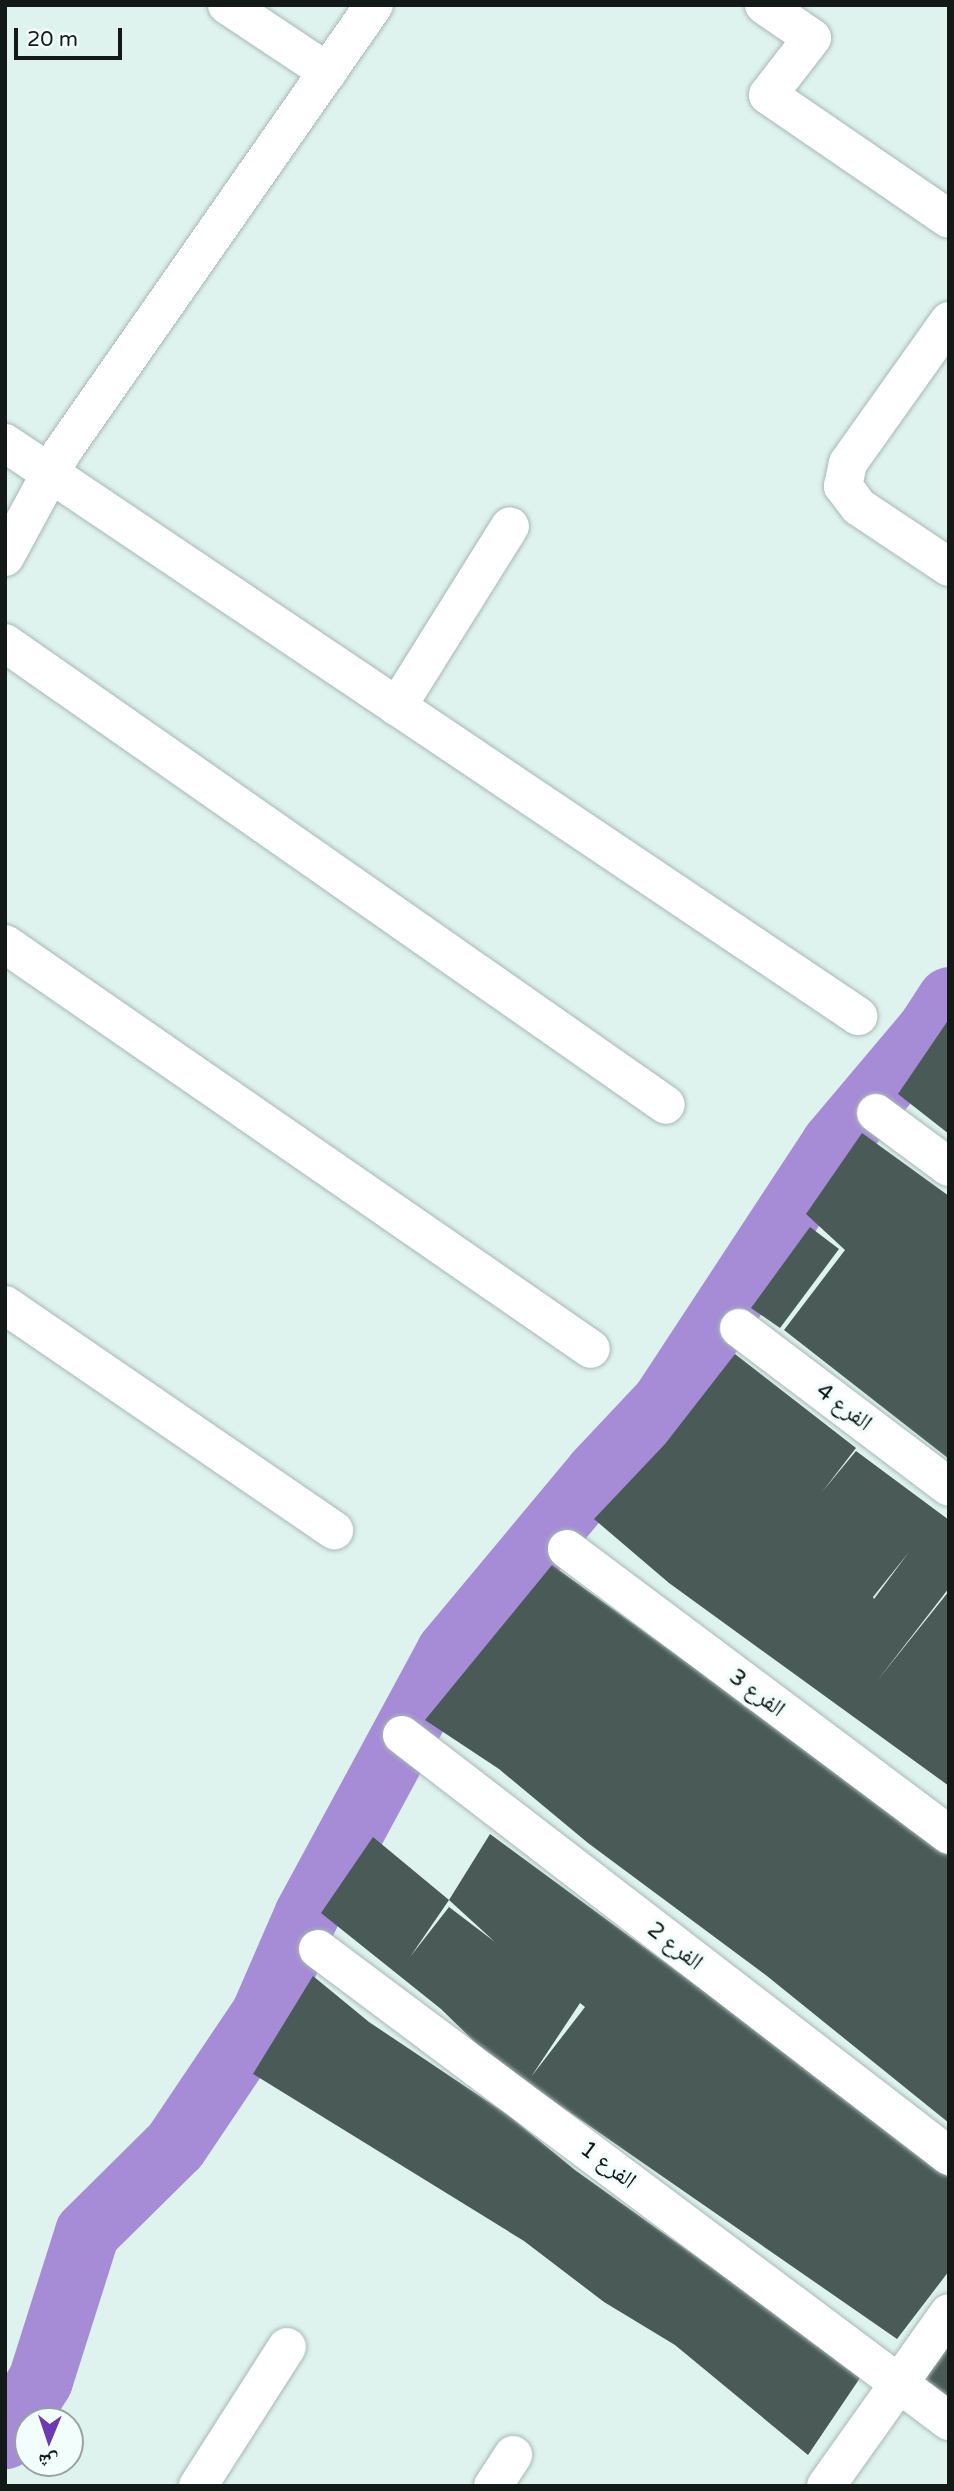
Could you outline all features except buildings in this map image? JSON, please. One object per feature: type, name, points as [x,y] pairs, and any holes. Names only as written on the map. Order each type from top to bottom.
[{"type":"street","points":[[228,5],[328,72]]},
{"type":"street","points":[[5,557],[50,475],[374,5]]},
{"type":"street","points":[[764,5],[811,38],[768,95],[949,219]]},
{"type":"street","points":[[949,321],[848,463],[843,486],[859,507],[949,567]]},
{"type":"street","points":[[5,443],[858,1016]]},
{"type":"street","points":[[397,708],[510,526]]},
{"type":"street","points":[[5,643],[666,1105]]},
{"type":"street","points":[[5,944],[591,1349]]},
{"type":"street","points":[[876,1113],[949,1167]]},
{"type":"street","points":[[5,1305],[334,1530]]},
{"type":"street","name":"الفرع 4","points":[[739,1328],[949,1487]]},
{"type":"street","name":"الفرع 3","points":[[567,1549],[949,1835]]},
{"type":"street","name":"الفرع 2","points":[[402,1735],[949,2156]]},
{"type":"street","name":"الفرع 1","points":[[318,1949],[949,2421]]},
{"type":"street","points":[[826,2486],[898,2381],[949,2313]]},
{"type":"street","points":[[198,2486],[287,2347]]},
{"type":"waterway","points":[[5,2436],[40,2380],[87,2232],[175,2145],[263,2014],[306,1915],[448,1652],[597,1473],[663,1403],[833,1144],[929,1030],[949,999]]}]
